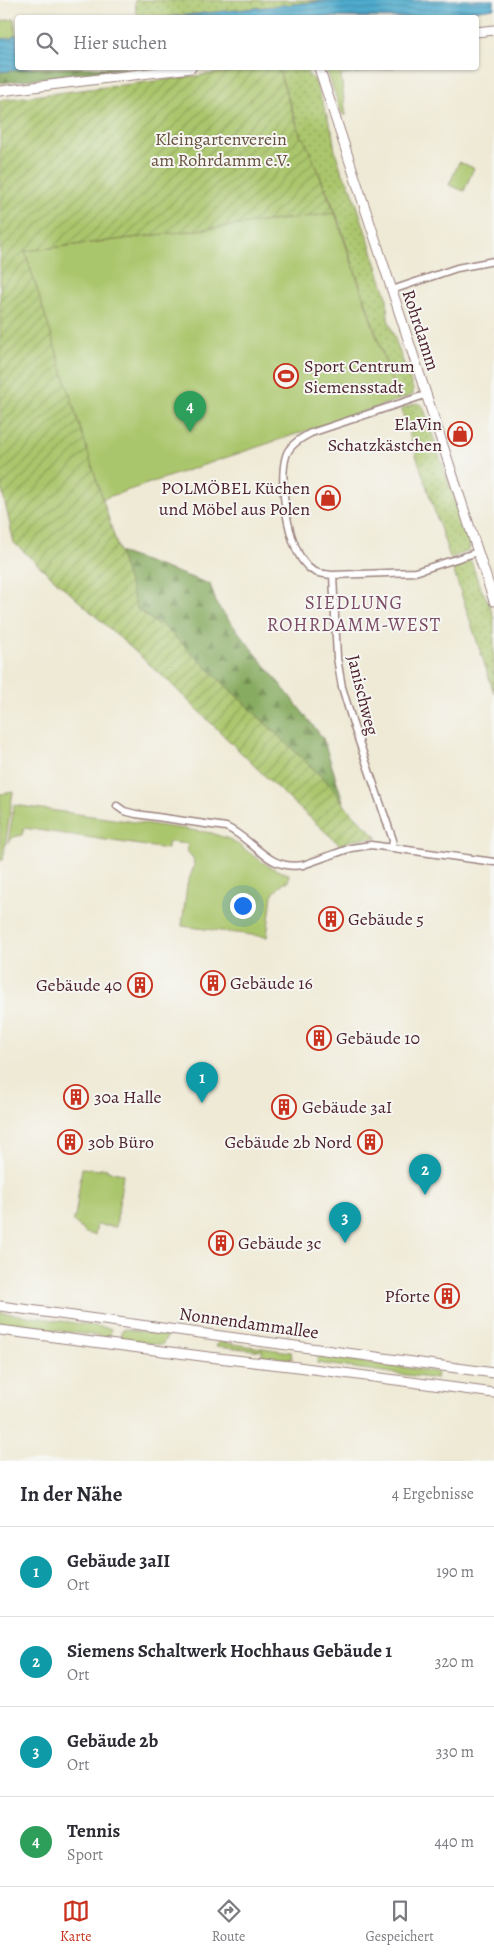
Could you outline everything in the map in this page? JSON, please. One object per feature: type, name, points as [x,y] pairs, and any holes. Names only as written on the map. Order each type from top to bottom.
[{"type":"main road","points":[[479,32],[494,30]]},
{"type":"main road","points":[[0,91],[174,70]]},
{"type":"main road","name":"Rohrdamm","points":[[320,70],[494,601]]},
{"type":"main road","name":"Nonnendammallee","points":[[0,1306],[494,1373]]},
{"type":"main road","name":"Nonnendammallee","points":[[0,1330],[209,1357],[298,1366],[494,1394]]},
{"type":"street","points":[[392,290],[453,269],[494,261]]},
{"type":"street","points":[[425,395],[311,433],[294,444],[285,456],[284,480],[285,505],[293,542],[299,556],[309,568],[321,574],[333,575],[415,572],[478,552]]},
{"type":"street","name":"Janischweg","points":[[333,575],[339,673],[352,721],[393,840],[392,847]]},
{"type":"street","points":[[117,806],[124,811],[226,827],[234,830],[274,862],[289,866],[309,863],[363,846],[392,847],[494,862]]},
{"type":"green space","points":[[135,0],[333,0],[194,15],[138,15]]},
{"type":"green space","points":[[14,19],[15,36],[12,38],[0,39],[0,21]]},
{"type":"green space","points":[[16,70],[108,70],[0,83],[0,72]]},
{"type":"green space","name":"Kleingartenverein am Rohrdamm e.V.","points":[[244,70],[279,70],[301,138],[304,138],[335,213],[25,251],[137,609],[158,625],[160,623],[331,786],[346,807],[378,838],[356,839],[340,845],[276,787],[168,681],[14,543],[0,481],[0,100]]},
{"type":"green space","points":[[279,70],[307,70],[308,75],[315,80],[332,131],[335,151],[342,172],[352,190],[387,297],[388,319],[413,389],[413,395],[398,400],[336,213],[304,138],[302,138]]},
{"type":"green space","points":[[327,70],[379,70],[341,75],[346,116],[342,114]]},
{"type":"green space","points":[[459,162],[474,168],[464,191],[449,185]]},
{"type":"green space","name":"Sport Centrum Siemensstadt","points":[[335,213],[398,400],[102,499],[25,251]]},
{"type":"green space","points":[[417,403],[423,406],[470,547],[469,551],[450,558],[401,409]]},
{"type":"green space","points":[[119,552],[210,584],[217,605],[323,738],[344,804],[331,786],[160,623],[158,625],[137,609]]},
{"type":"green space","points":[[471,561],[479,585],[488,601],[494,618],[494,693],[452,566]]},
{"type":"green space","points":[[13,792],[3,860],[0,861],[0,794]]},
{"type":"green space","points":[[14,805],[212,833],[231,840],[266,864],[289,874],[288,882],[284,882],[272,895],[267,937],[182,926],[187,885],[194,866],[193,858],[187,851],[188,844],[169,842],[167,849],[24,828],[22,835],[14,837],[8,843]]},
{"type":"green space","points":[[82,1168],[100,1170],[101,1168],[123,1174],[116,1227],[97,1225],[95,1235],[85,1233],[73,1220]]},
{"type":"green space","points":[[0,1312],[109,1328],[111,1329],[110,1336],[0,1323]]},
{"type":"green space","points":[[124,1329],[168,1335],[162,1345],[122,1339],[121,1331]]},
{"type":"green space","points":[[219,1342],[291,1352],[292,1358],[261,1356],[263,1351],[216,1346]]},
{"type":"green space","points":[[318,1356],[437,1372],[436,1379],[317,1363]]},
{"type":"water","points":[[333,0],[494,0],[494,8],[444,15],[186,15]]},
{"type":"water","points":[[15,35],[16,70],[0,72],[0,39],[12,38]]},
{"type":"place","name":"Sport Centrum Siemensstadt","points":[[286,376]]},
{"type":"place","name":"Tennis","points":[[190,432]]},
{"type":"place","name":"ElaVin Schatzkästchen","points":[[460,434]]},
{"type":"place","name":"POLMÖBEL Küchen und Möbel aus Polen","points":[[328,498]]},
{"type":"place","name":"Gebäude 5","points":[[331,919]]},
{"type":"place","name":"Gebäude 16","points":[[213,983]]},
{"type":"place","name":"Gebäude 40","points":[[140,985]]},
{"type":"place","name":"Gebäude 10","points":[[319,1038]]},
{"type":"place","name":"30a Halle","points":[[76,1097]]},
{"type":"place","name":"Gebäude 3aII","points":[[202,1103]]},
{"type":"place","name":"Gebäude 3aI","points":[[284,1107]]},
{"type":"place","name":"30b Büro","points":[[70,1142]]},
{"type":"place","name":"Gebäude 2b Nord","points":[[370,1142]]},
{"type":"place","name":"Siemens Schaltwerk Hochhaus Gebäude 1","points":[[425,1195]]},
{"type":"place","name":"Gebäude 3c","points":[[221,1243]]},
{"type":"place","name":"Gebäude 2b","points":[[345,1243]]},
{"type":"place","name":"Pforte","points":[[447,1296]]},
{"type":"district","name":"SIEDLUNG ROHRDAMM-WEST","points":[[354,614]]}]
